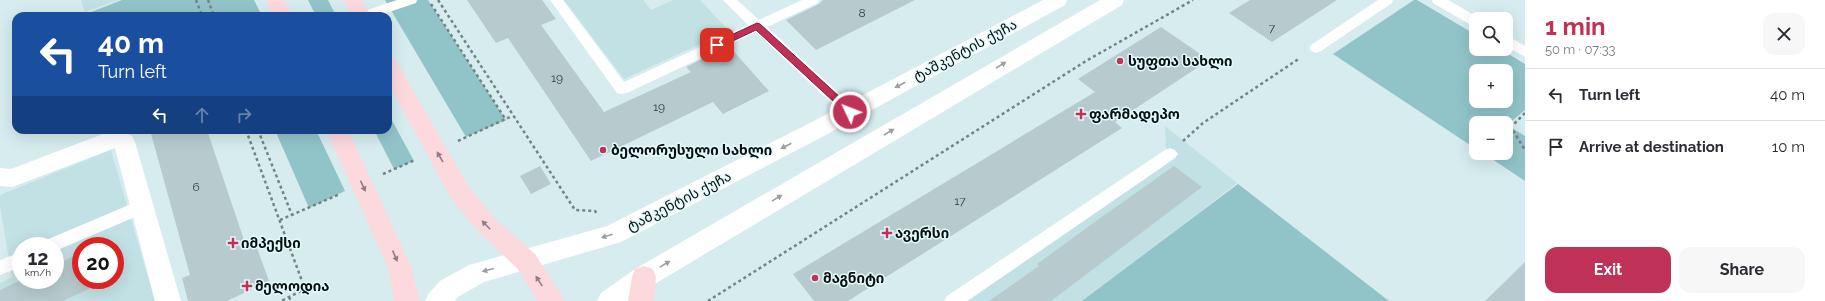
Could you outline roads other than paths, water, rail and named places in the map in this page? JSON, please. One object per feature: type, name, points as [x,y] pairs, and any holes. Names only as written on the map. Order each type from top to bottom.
[{"type":"main road","points":[[275,0],[281,12]]},
{"type":"main road","points":[[352,0],[360,12]]},
{"type":"main road","name":"ტაშკენტის ქუჩა","points":[[438,301],[449,289],[478,273],[613,234],[850,112],[1058,0]]},
{"type":"main road","name":"ტაშკენტის ქუჩა","points":[[610,301],[644,277],[1056,32],[1115,0]]},
{"type":"main road","points":[[392,71],[459,191],[486,225],[526,260],[552,301]]},
{"type":"main road","points":[[339,134],[400,268],[407,301]]},
{"type":"main road","points":[[0,177],[12,178],[119,138],[124,142],[143,206],[168,301]]},
{"type":"main road","points":[[642,301],[644,277]]},
{"type":"lane","points":[[374,12],[411,0]]},
{"type":"lane","points":[[556,0],[622,89],[813,0]]},
{"type":"lane","points":[[729,0],[850,112]]},
{"type":"lane","points":[[1316,48],[1387,0]]},
{"type":"lane","points":[[1438,0],[1469,18]]},
{"type":"lane","points":[[1513,44],[1525,52]]},
{"type":"lane","points":[[953,301],[1170,154]]},
{"type":"lane","points":[[64,240],[143,206]]},
{"type":"lane","points":[[0,268],[12,263]]},
{"type":"place","name":"სუფთა სახლი","points":[[1120,61]]},
{"type":"place","name":"ფარმადეპო","points":[[1081,114]]},
{"type":"place","name":"ბელორუსული სახლი","points":[[603,150]]},
{"type":"place","name":"ავერსი","points":[[887,233]]},
{"type":"place","name":"იმპექსი","points":[[233,243]]},
{"type":"place","name":"მაგნიტი","points":[[815,278]]},
{"type":"place","name":"მელოდია","points":[[247,286]]}]
